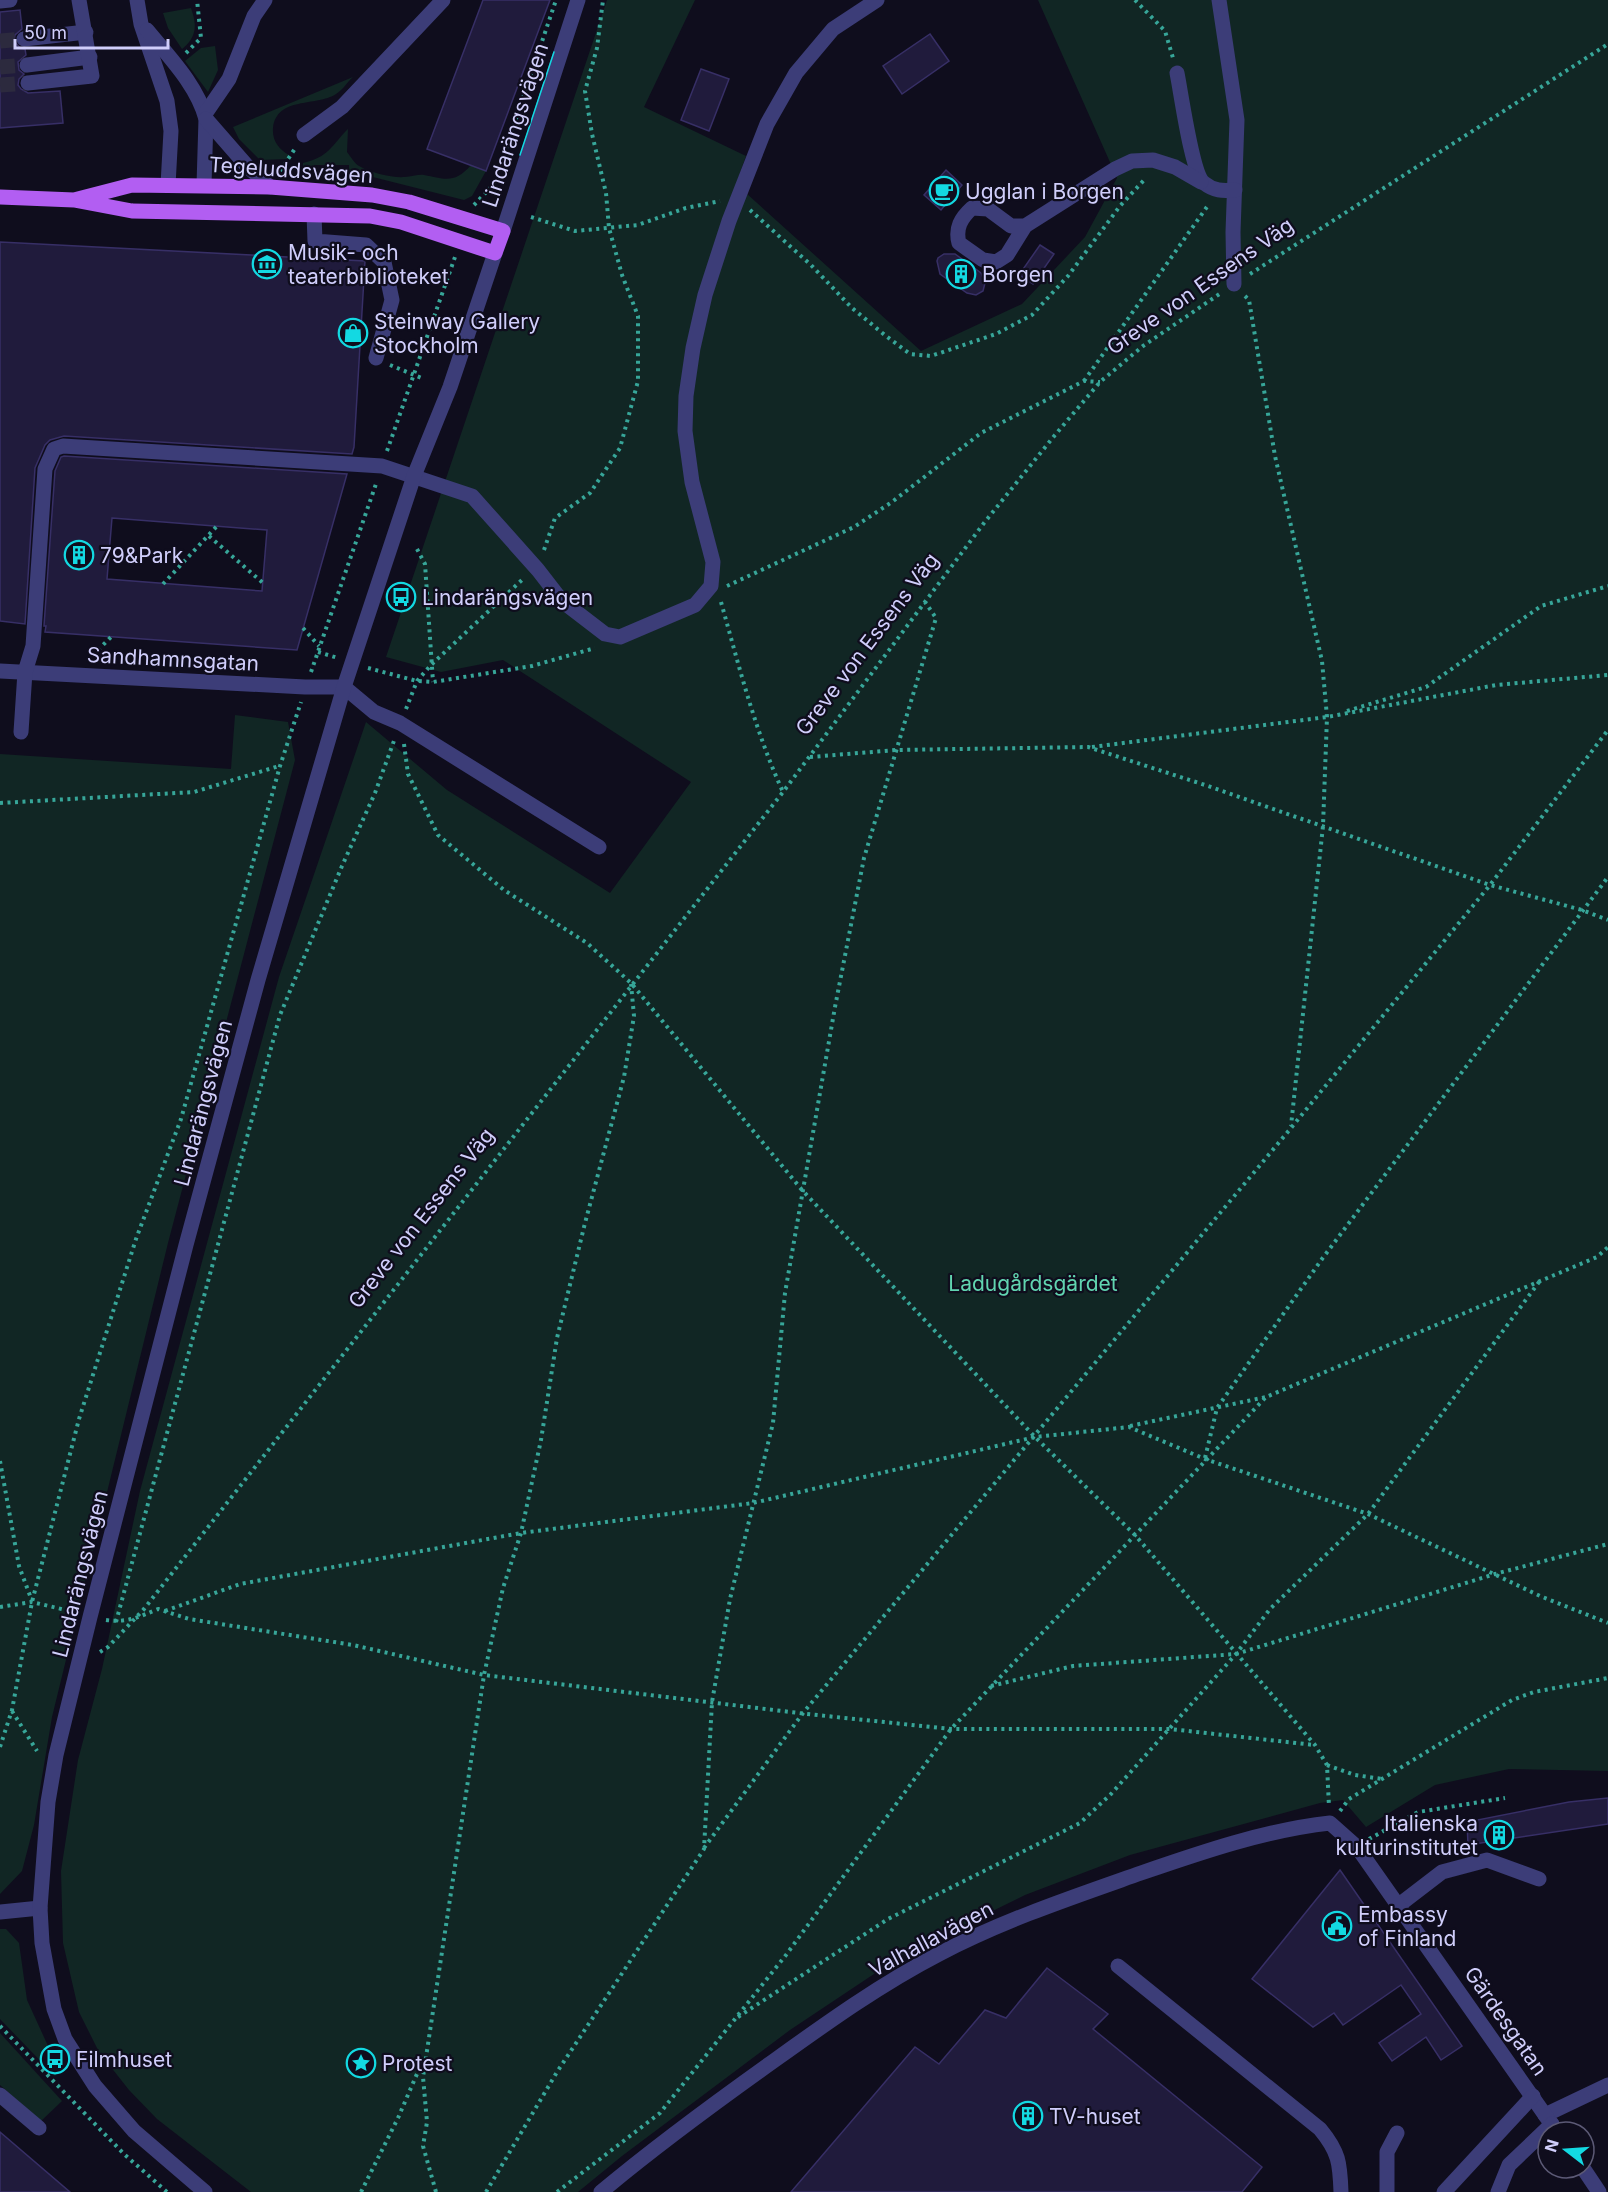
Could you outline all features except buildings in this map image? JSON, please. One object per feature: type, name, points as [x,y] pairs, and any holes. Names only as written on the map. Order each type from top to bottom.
[{"type":"main road","name":"Tegeluddsvägen","points":[[74,200],[132,185],[270,187],[372,195],[410,202],[503,231]]},
{"type":"main road","points":[[166,212],[168,185]]},
{"type":"main road","points":[[202,212],[204,185]]},
{"type":"main road","name":"Tegeluddsvägen","points":[[0,197],[74,200],[132,211],[370,216],[401,222],[495,254]]},
{"type":"main road","name":"Lindarängsvägen","points":[[495,254],[503,231]]},
{"type":"street","points":[[0,2],[10,0]]},
{"type":"street","points":[[28,83],[92,76],[79,0]]},
{"type":"street","points":[[137,0],[141,24],[167,101],[171,131],[168,185]]},
{"type":"street","points":[[304,135],[342,107],[443,0]]},
{"type":"street","name":"Lindarängsvägen","points":[[503,231],[578,0]]},
{"type":"street","points":[[21,732],[25,672],[33,646],[45,469],[54,449],[63,446],[382,465],[472,496],[535,566],[562,601],[605,634],[620,637],[696,605],[711,586],[713,562],[692,482],[685,431],[686,396],[693,348],[705,295],[729,221],[767,124],[796,74],[833,29],[877,0]]},
{"type":"street","points":[[1219,0],[1238,120],[1234,284]]},
{"type":"street","points":[[204,185],[206,117],[230,80],[254,16],[263,1]]},
{"type":"street","points":[[141,24],[196,93],[206,117],[235,152],[270,187]]},
{"type":"street","points":[[24,39],[86,32]]},
{"type":"street","points":[[27,65],[90,57]]},
{"type":"street","points":[[1177,73],[1195,166],[1202,182]]},
{"type":"street","points":[[1025,226],[1011,226],[988,209],[972,208],[963,216],[956,231],[959,243],[983,260],[996,262],[1007,255],[1025,226],[1115,169],[1132,161],[1153,160],[1170,166],[1218,191],[1235,190]]},
{"type":"street","points":[[314,214],[315,241],[366,245],[384,262],[392,300],[376,358]]},
{"type":"street","name":"Lindarängsvägen","points":[[205,2192],[134,2131],[95,2086],[65,2039],[47,1980],[40,1908],[48,1802],[56,1755],[81,1650],[186,1245],[258,980],[344,687],[414,476],[450,387],[495,254]]},
{"type":"street","name":"Sandhamnsgatan","points":[[0,671],[305,687],[344,687]]},
{"type":"street","points":[[344,687],[374,712],[400,723],[599,847]]},
{"type":"street","name":"Gärdesgatan","points":[[1330,1823],[1357,1847],[1549,2120]]},
{"type":"street","name":"Valhallavägen","points":[[601,2192],[728,2094],[831,2020],[939,1954],[1036,1909],[1177,1861],[1296,1827],[1330,1823]]},
{"type":"street","points":[[1399,1905],[1442,1872],[1487,1860],[1539,1879]]},
{"type":"street","points":[[0,1912],[40,1908]]},
{"type":"street","points":[[1118,1966],[1320,2128],[1333,2145],[1340,2165],[1341,2192]]},
{"type":"street","points":[[1557,2120],[1593,2090],[1608,2085]]},
{"type":"street","points":[[0,2095],[39,2128]]},
{"type":"street","points":[[1444,2192],[1533,2096]]},
{"type":"street","points":[[1387,2192],[1387,2152],[1397,2133]]},
{"type":"street","points":[[1498,2192],[1509,2165],[1536,2139]]},
{"type":"path","name":"Lindarängsvägen","points":[[472,207],[495,183],[556,0]]},
{"type":"path","points":[[116,1622],[280,1015],[375,793],[417,681],[431,665],[513,590],[535,566],[555,518],[590,493],[620,448],[638,381],[638,316],[622,275],[609,228],[606,192],[592,134],[585,91],[597,48],[603,0]]},
{"type":"path","points":[[1134,0],[1165,31],[1177,73]]},
{"type":"path","name":"Greve von Essens Väg","points":[[81,1650],[98,1653],[108,1647],[136,1618],[631,983],[783,792],[984,523],[1100,382],[1143,346],[1234,284],[1608,44]]},
{"type":"path","points":[[280,172],[304,135]]},
{"type":"path","points":[[531,217],[575,231],[638,225],[686,208],[727,199],[739,200],[812,265],[852,308],[886,336],[910,354],[931,356],[996,334],[1032,315],[1068,276],[1120,206],[1143,180],[1170,166]]},
{"type":"path","points":[[696,605],[718,591],[854,527],[892,502],[981,433],[1084,381],[1218,191]]},
{"type":"path","points":[[1234,284],[1249,300],[1275,456],[1322,661],[1327,717],[1323,826],[1291,1128]]},
{"type":"path","points":[[390,365],[424,379]]},
{"type":"path","points":[[1084,381],[1100,382]]},
{"type":"path","points":[[163,584],[218,526]]},
{"type":"path","points":[[209,536],[263,584]]},
{"type":"path","points":[[417,549],[425,564],[433,682]]},
{"type":"path","points":[[1327,717],[1426,687],[1541,606],[1608,586]]},
{"type":"path","points":[[721,602],[752,714],[783,792]]},
{"type":"path","points":[[704,1849],[712,1702],[730,1599],[773,1423],[785,1293],[802,1190],[864,858],[936,618],[925,602]]},
{"type":"path","points":[[303,628],[320,647]]},
{"type":"path","points":[[98,650],[111,637]]},
{"type":"path","points":[[376,670],[417,681],[433,682],[532,666],[597,647],[620,637]]},
{"type":"path","points":[[809,757],[897,750],[1088,747],[1327,717],[1496,685],[1608,675]]},
{"type":"path","points":[[0,1747],[12,1710],[32,1602],[79,1419],[136,1239],[181,1119],[280,766],[296,718]]},
{"type":"path","points":[[400,723],[408,774],[438,835],[504,890],[587,943],[631,983],[802,1190],[1035,1437],[1135,1535],[1315,1745],[1327,1765],[1330,1823]]},
{"type":"path","points":[[486,2192],[557,2072],[704,1849],[803,1713],[1035,1437],[1490,885],[1608,730]]},
{"type":"path","points":[[1088,747],[1490,885],[1582,910],[1608,920]]},
{"type":"path","points":[[0,803],[194,792],[280,766]]},
{"type":"path","points":[[1205,1459],[1217,1408],[1322,1259],[1608,877]]},
{"type":"path","points":[[436,2192],[423,2146],[427,2122],[423,2077],[484,1675],[503,1588],[521,1533],[541,1440],[557,1338],[624,1077],[634,1016],[631,983]]},
{"type":"path","points":[[165,1611],[240,1584],[521,1533],[753,1503],[1035,1437],[1129,1427],[1266,1397],[1598,1257],[1608,1247]]},
{"type":"path","points":[[734,2020],[888,1919],[1080,1823],[1111,1794],[1170,1729],[1236,1654],[1270,1609],[1368,1514],[1540,1282]]},
{"type":"path","points":[[557,2192],[660,2113],[786,1955],[951,1729],[1266,1397]]},
{"type":"path","points":[[1129,1427],[1205,1459],[1368,1514],[1540,1596],[1608,1623]]},
{"type":"path","points":[[0,1461],[20,1566],[32,1602]]},
{"type":"path","points":[[990,1686],[1073,1666],[1236,1654],[1495,1574],[1608,1544]]},
{"type":"path","points":[[0,1607],[32,1602],[74,1612]]},
{"type":"path","points":[[104,1620],[116,1622],[136,1618],[158,1608],[189,1618],[353,1645],[484,1675],[951,1729],[1170,1729],[1315,1745]]},
{"type":"path","points":[[1330,1823],[1349,1799],[1512,1700],[1534,1692],[1608,1678]]},
{"type":"path","points":[[12,1710],[38,1751]]},
{"type":"path","points":[[1327,1765],[1355,1774],[1383,1779]]},
{"type":"path","points":[[1357,1847],[1418,1812],[1505,1798]]},
{"type":"path","points":[[0,2026],[124,2154],[167,2192]]},
{"type":"path","points":[[361,2192],[425,2057]]},
{"type":"green space","name":"Ladugårdsgärdet","points":[[607,0],[695,0],[644,107],[746,156],[736,184],[921,351],[1022,304],[1085,237],[1117,178],[1038,0],[1608,0],[1608,1771],[1509,1769],[1435,1785],[1366,1827],[1343,1800],[1320,1803],[1130,1855],[1025,1895],[901,1956],[790,2030],[622,2156],[578,2192],[251,2192],[157,2119],[129,2090],[99,2052],[79,2012],[63,1943],[61,1871],[78,1760],[102,1669],[140,1491],[279,977],[366,722],[447,790],[610,893],[691,782],[503,660],[441,672],[386,657]]},
{"type":"green space","points":[[191,8],[194,20],[193,35],[182,49],[168,28],[163,13]]},
{"type":"green space","points":[[215,46],[218,70],[208,92],[185,61],[201,48]]},
{"type":"green space","points":[[353,77],[336,94],[289,107],[276,118],[273,128],[275,141],[289,155],[287,159],[260,160],[239,139],[233,127]]},
{"type":"green space","points":[[348,129],[347,152],[357,165],[375,173],[394,177],[422,175],[449,179],[460,175],[471,165],[486,171],[472,196],[464,200],[349,171],[349,165],[314,165],[314,170],[303,169],[303,163],[319,158]]},
{"type":"green space","points":[[235,715],[288,722],[295,760],[168,1243],[52,1717],[34,1825],[22,1871],[0,1894],[0,754],[231,769]]},
{"type":"green space","points":[[0,1929],[6,1929],[19,1943],[27,2000],[59,2070],[55,2076],[0,2019]]},
{"type":"green space","points":[[0,2033],[62,2101],[41,2121],[0,2085]]},
{"type":"tunnel","points":[[0,41],[24,39]]},
{"type":"tunnel","points":[[0,67],[27,65]]},
{"type":"tunnel","points":[[0,85],[28,83]]},
{"type":"tram line","points":[[520,155],[554,52]]},
{"type":"place","name":"Ugglan i Borgen","points":[[944,191]]},
{"type":"place","name":"Musik- och teaterbiblioteket","points":[[267,264]]},
{"type":"place","name":"Borgen","points":[[961,274]]},
{"type":"place","name":"Steinway Gallery Stockholm","points":[[353,333]]},
{"type":"place","name":"79&Park","points":[[79,555]]},
{"type":"place","name":"Lindarängsvägen","points":[[401,597]]},
{"type":"place","name":"Italienska kulturinstitutet","points":[[1499,1835]]},
{"type":"place","name":"Embassy of Finland","points":[[1337,1926]]},
{"type":"place","name":"Filmhuset","points":[[55,2059]]},
{"type":"place","name":"Protest","points":[[361,2063]]},
{"type":"place","name":"TV-huset","points":[[1028,2116]]}]
